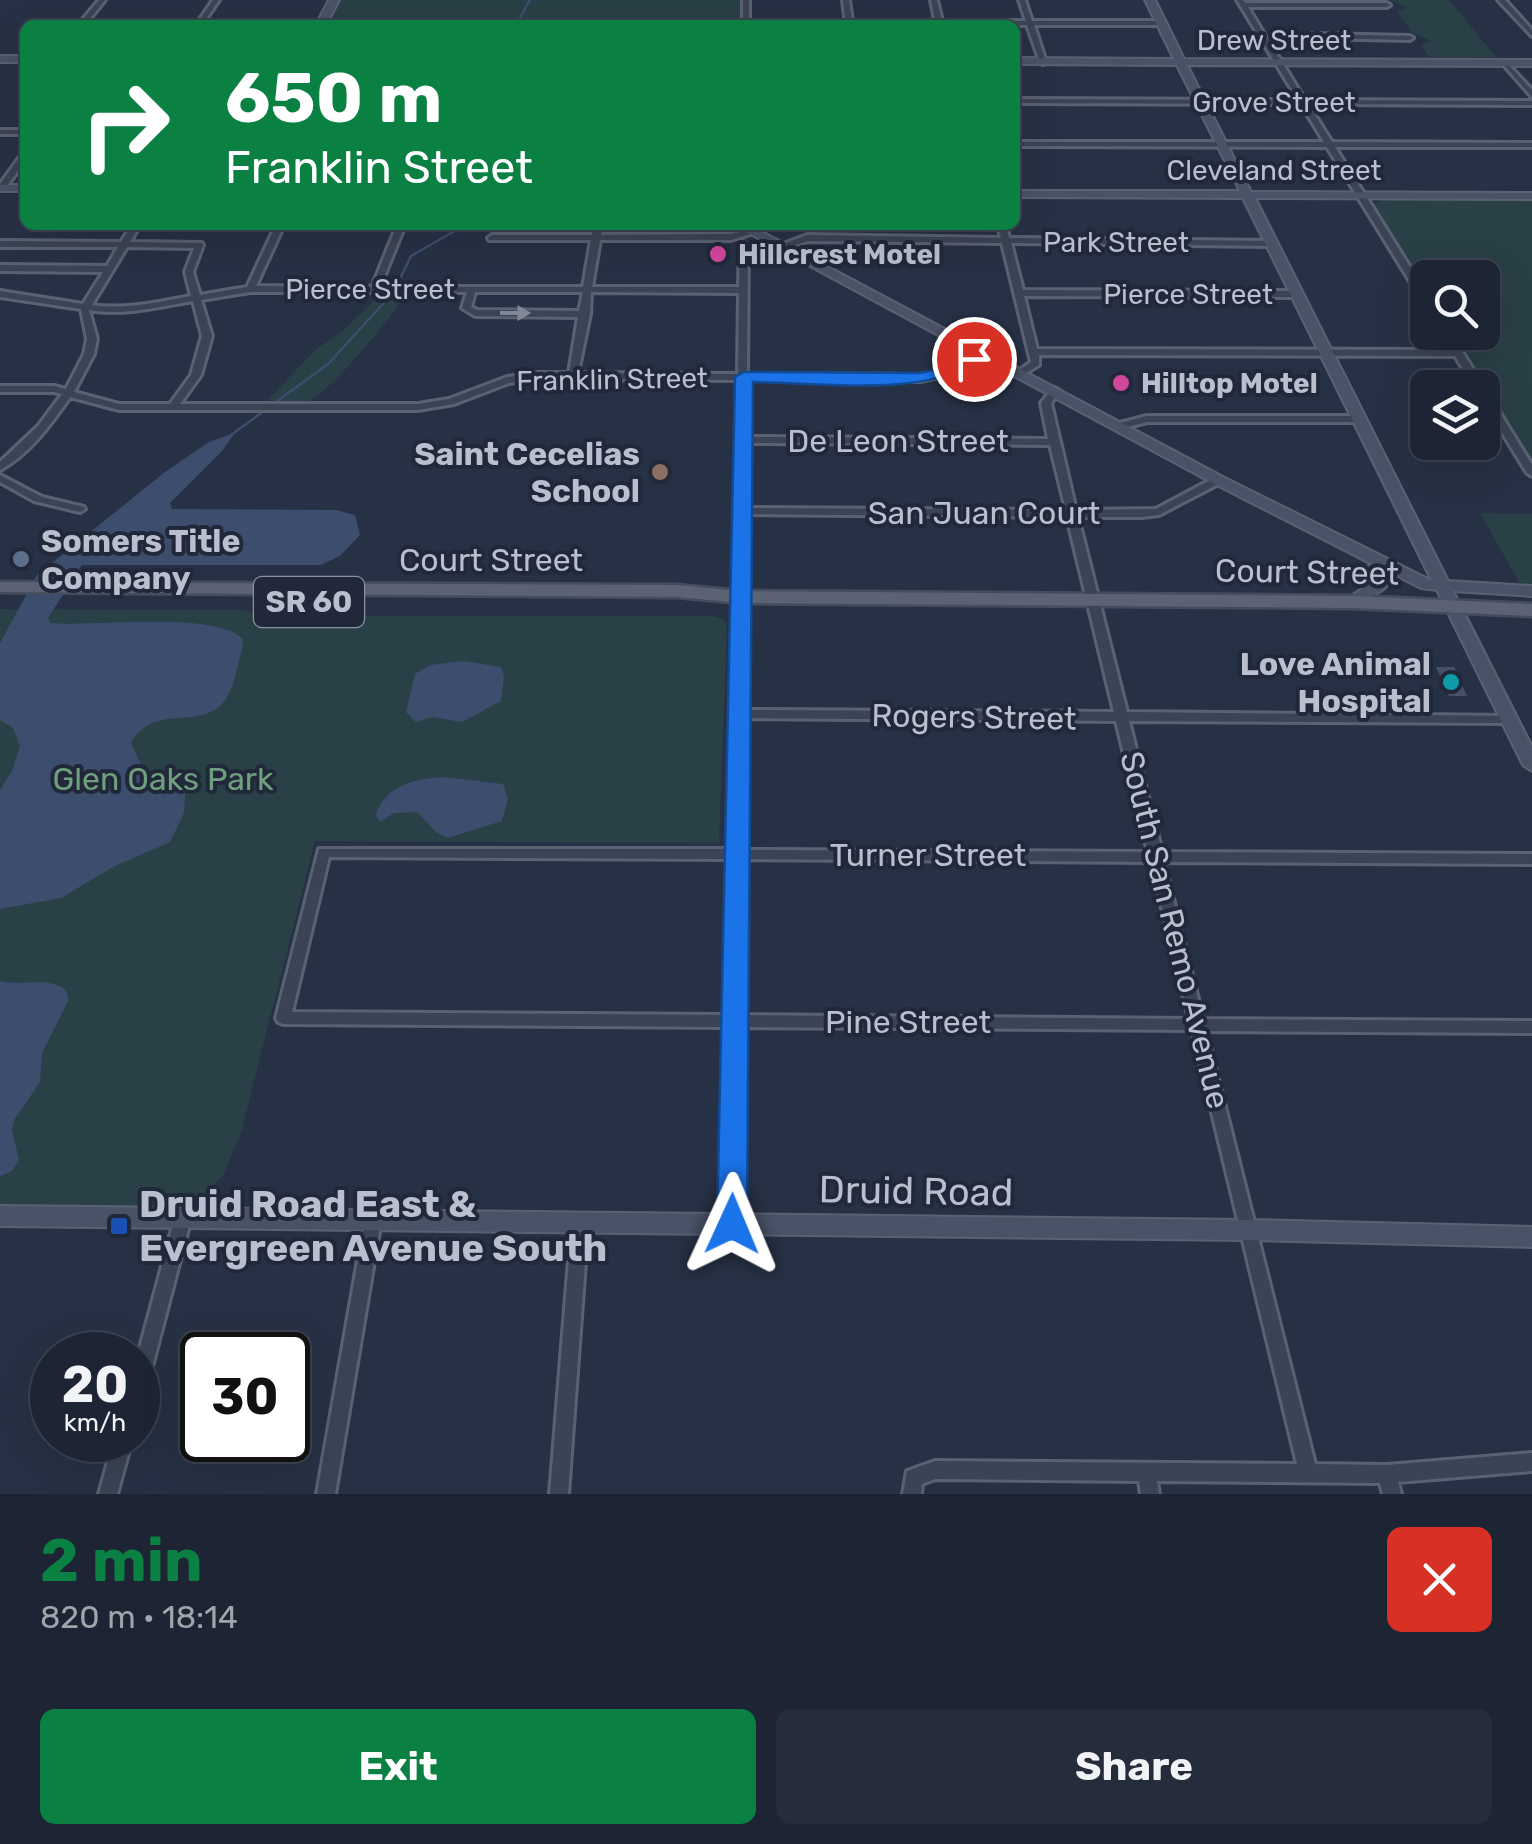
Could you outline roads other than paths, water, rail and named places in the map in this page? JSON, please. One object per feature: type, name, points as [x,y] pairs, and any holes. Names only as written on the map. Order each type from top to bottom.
[{"type":"main road","name":"Court Street","points":[[8,594],[548,596],[676,604],[741,598],[1453,605]]},
{"type":"main road","name":"SR 60","points":[[1453,605],[1479,598],[1532,594]]},
{"type":"main road","name":"SR 60","points":[[1453,605],[1532,610]]},
{"type":"street","points":[[86,20],[102,0]]},
{"type":"street","points":[[1022,0],[1042,62]]},
{"type":"street","points":[[1150,0],[1532,764]]},
{"type":"street","points":[[1501,0],[1532,34]]},
{"type":"street","points":[[1242,3],[1387,6]]},
{"type":"street","points":[[1242,3],[1410,275]]},
{"type":"street","points":[[1020,23],[1162,23]]},
{"type":"street","points":[[1265,41],[1316,36],[1410,38]]},
{"type":"street","name":"Drew Street","points":[[1020,62],[1532,63]]},
{"type":"street","points":[[1505,63],[1532,95]]},
{"type":"street","name":"Grove Street","points":[[1020,102],[1532,103]]},
{"type":"street","points":[[1020,144],[1532,145]]},
{"type":"street","points":[[1,188],[20,163]]},
{"type":"street","name":"Cleveland Street","points":[[1020,194],[1532,196]]},
{"type":"street","points":[[0,467],[29,446],[66,392],[91,346],[84,308],[133,230]]},
{"type":"street","points":[[250,288],[278,230]]},
{"type":"street","points":[[380,289],[399,230]]},
{"type":"street","points":[[573,376],[597,230]]},
{"type":"street","points":[[492,238],[730,237],[742,230]]},
{"type":"street","points":[[750,230],[1120,426],[1233,492],[1376,564],[1427,585],[1532,594]]},
{"type":"street","points":[[1003,230],[1036,364],[1021,373]]},
{"type":"street","name":"Park Street","points":[[782,246],[807,238],[1271,243]]},
{"type":"street","points":[[0,244],[199,246],[190,272],[207,336],[196,374],[174,407]]},
{"type":"street","points":[[732,1224],[744,245]]},
{"type":"street","points":[[0,268],[110,268]]},
{"type":"street","name":"Pierce Street","points":[[0,294],[84,308],[127,309],[250,288],[743,290]]},
{"type":"street","points":[[472,290],[466,308],[475,313],[584,314]]},
{"type":"street","name":"Pierce Street","points":[[1020,293],[1297,294]]},
{"type":"street","points":[[1456,350],[1469,370]]},
{"type":"street","points":[[1034,352],[1458,354]]},
{"type":"street","name":"Franklin Street","points":[[0,389],[66,392],[108,406],[435,406],[506,380],[573,376],[934,377],[985,354]]},
{"type":"street","name":"South San Remo Avenue","points":[[1055,391],[1046,403],[1054,442],[1308,1473]]},
{"type":"street","points":[[1120,426],[1147,419],[1359,420]]},
{"type":"street","points":[[1500,420],[1532,473]]},
{"type":"street","name":"De Leon Street","points":[[742,440],[1054,442]]},
{"type":"street","points":[[0,478],[38,499],[80,510]]},
{"type":"street","name":"San Juan Court","points":[[741,511],[1159,512],[1218,480]]},
{"type":"street","points":[[1376,564],[1409,562],[1417,559],[1423,548]]},
{"type":"street","points":[[1353,602],[1379,585],[1376,564]]},
{"type":"street","points":[[1376,564],[1423,594],[1453,605]]},
{"type":"street","name":"Rogers Street","points":[[738,714],[1509,719]]},
{"type":"street","name":"Turner Street","points":[[284,1018],[324,852],[1532,859]]},
{"type":"street","name":"Pine Street","points":[[284,1018],[1532,1027]]},
{"type":"street","name":"Druid Road","points":[[0,1216],[1248,1230],[1532,1237]]},
{"type":"street","points":[[152,1332],[183,1218]]},
{"type":"street","points":[[326,1494],[373,1220]]},
{"type":"street","points":[[559,1494],[580,1222]]},
{"type":"street","points":[[108,1494],[117,1462]]},
{"type":"street","points":[[913,1486],[935,1470],[1387,1474],[1532,1462]]},
{"type":"street","points":[[1146,1472],[1150,1494]]},
{"type":"street","points":[[1387,1474],[1392,1494]]},
{"type":"water","points":[[235,433],[170,503],[172,509],[336,510],[355,515],[360,535],[340,556],[320,565],[82,565],[48,618],[51,623],[205,625],[242,638],[243,646],[229,693],[216,709],[204,715],[153,723],[131,743],[144,771],[164,780],[186,783],[184,813],[170,842],[115,866],[61,898],[0,909],[0,790],[12,771],[20,746],[13,728],[0,720],[0,643],[37,575],[165,472],[209,442]]},
{"type":"water","points":[[464,661],[501,667],[501,701],[462,722],[432,717],[416,722],[406,712],[415,674],[430,665]]},
{"type":"water","points":[[443,777],[503,784],[508,798],[502,821],[448,838],[437,833],[417,812],[394,813],[380,822],[376,815],[380,805],[394,790],[423,779]]},
{"type":"water","points":[[0,981],[50,983],[65,989],[69,999],[42,1053],[40,1082],[14,1120],[12,1130],[19,1160],[12,1171],[0,1176]]},
{"type":"waterway","points":[[519,20],[530,0]]},
{"type":"waterway","points":[[397,285],[411,256],[456,230]]},
{"type":"waterway","points":[[231,435],[328,364],[392,294]]},
{"type":"place","name":"Hillcrest Motel","points":[[718,254]]},
{"type":"place","name":"Hilltop Motel","points":[[1121,383]]},
{"type":"place","name":"Saint Cecelias School","points":[[660,472]]},
{"type":"place","name":"Somers Title Company","points":[[21,559]]},
{"type":"place","name":"Love Animal Hospital","points":[[1451,682]]},
{"type":"place","name":"Druid Road East & Evergreen Avenue South","points":[[119,1226]]},
{"type":"park label","name":"Glen Oaks Park","points":[[163,779]]}]
